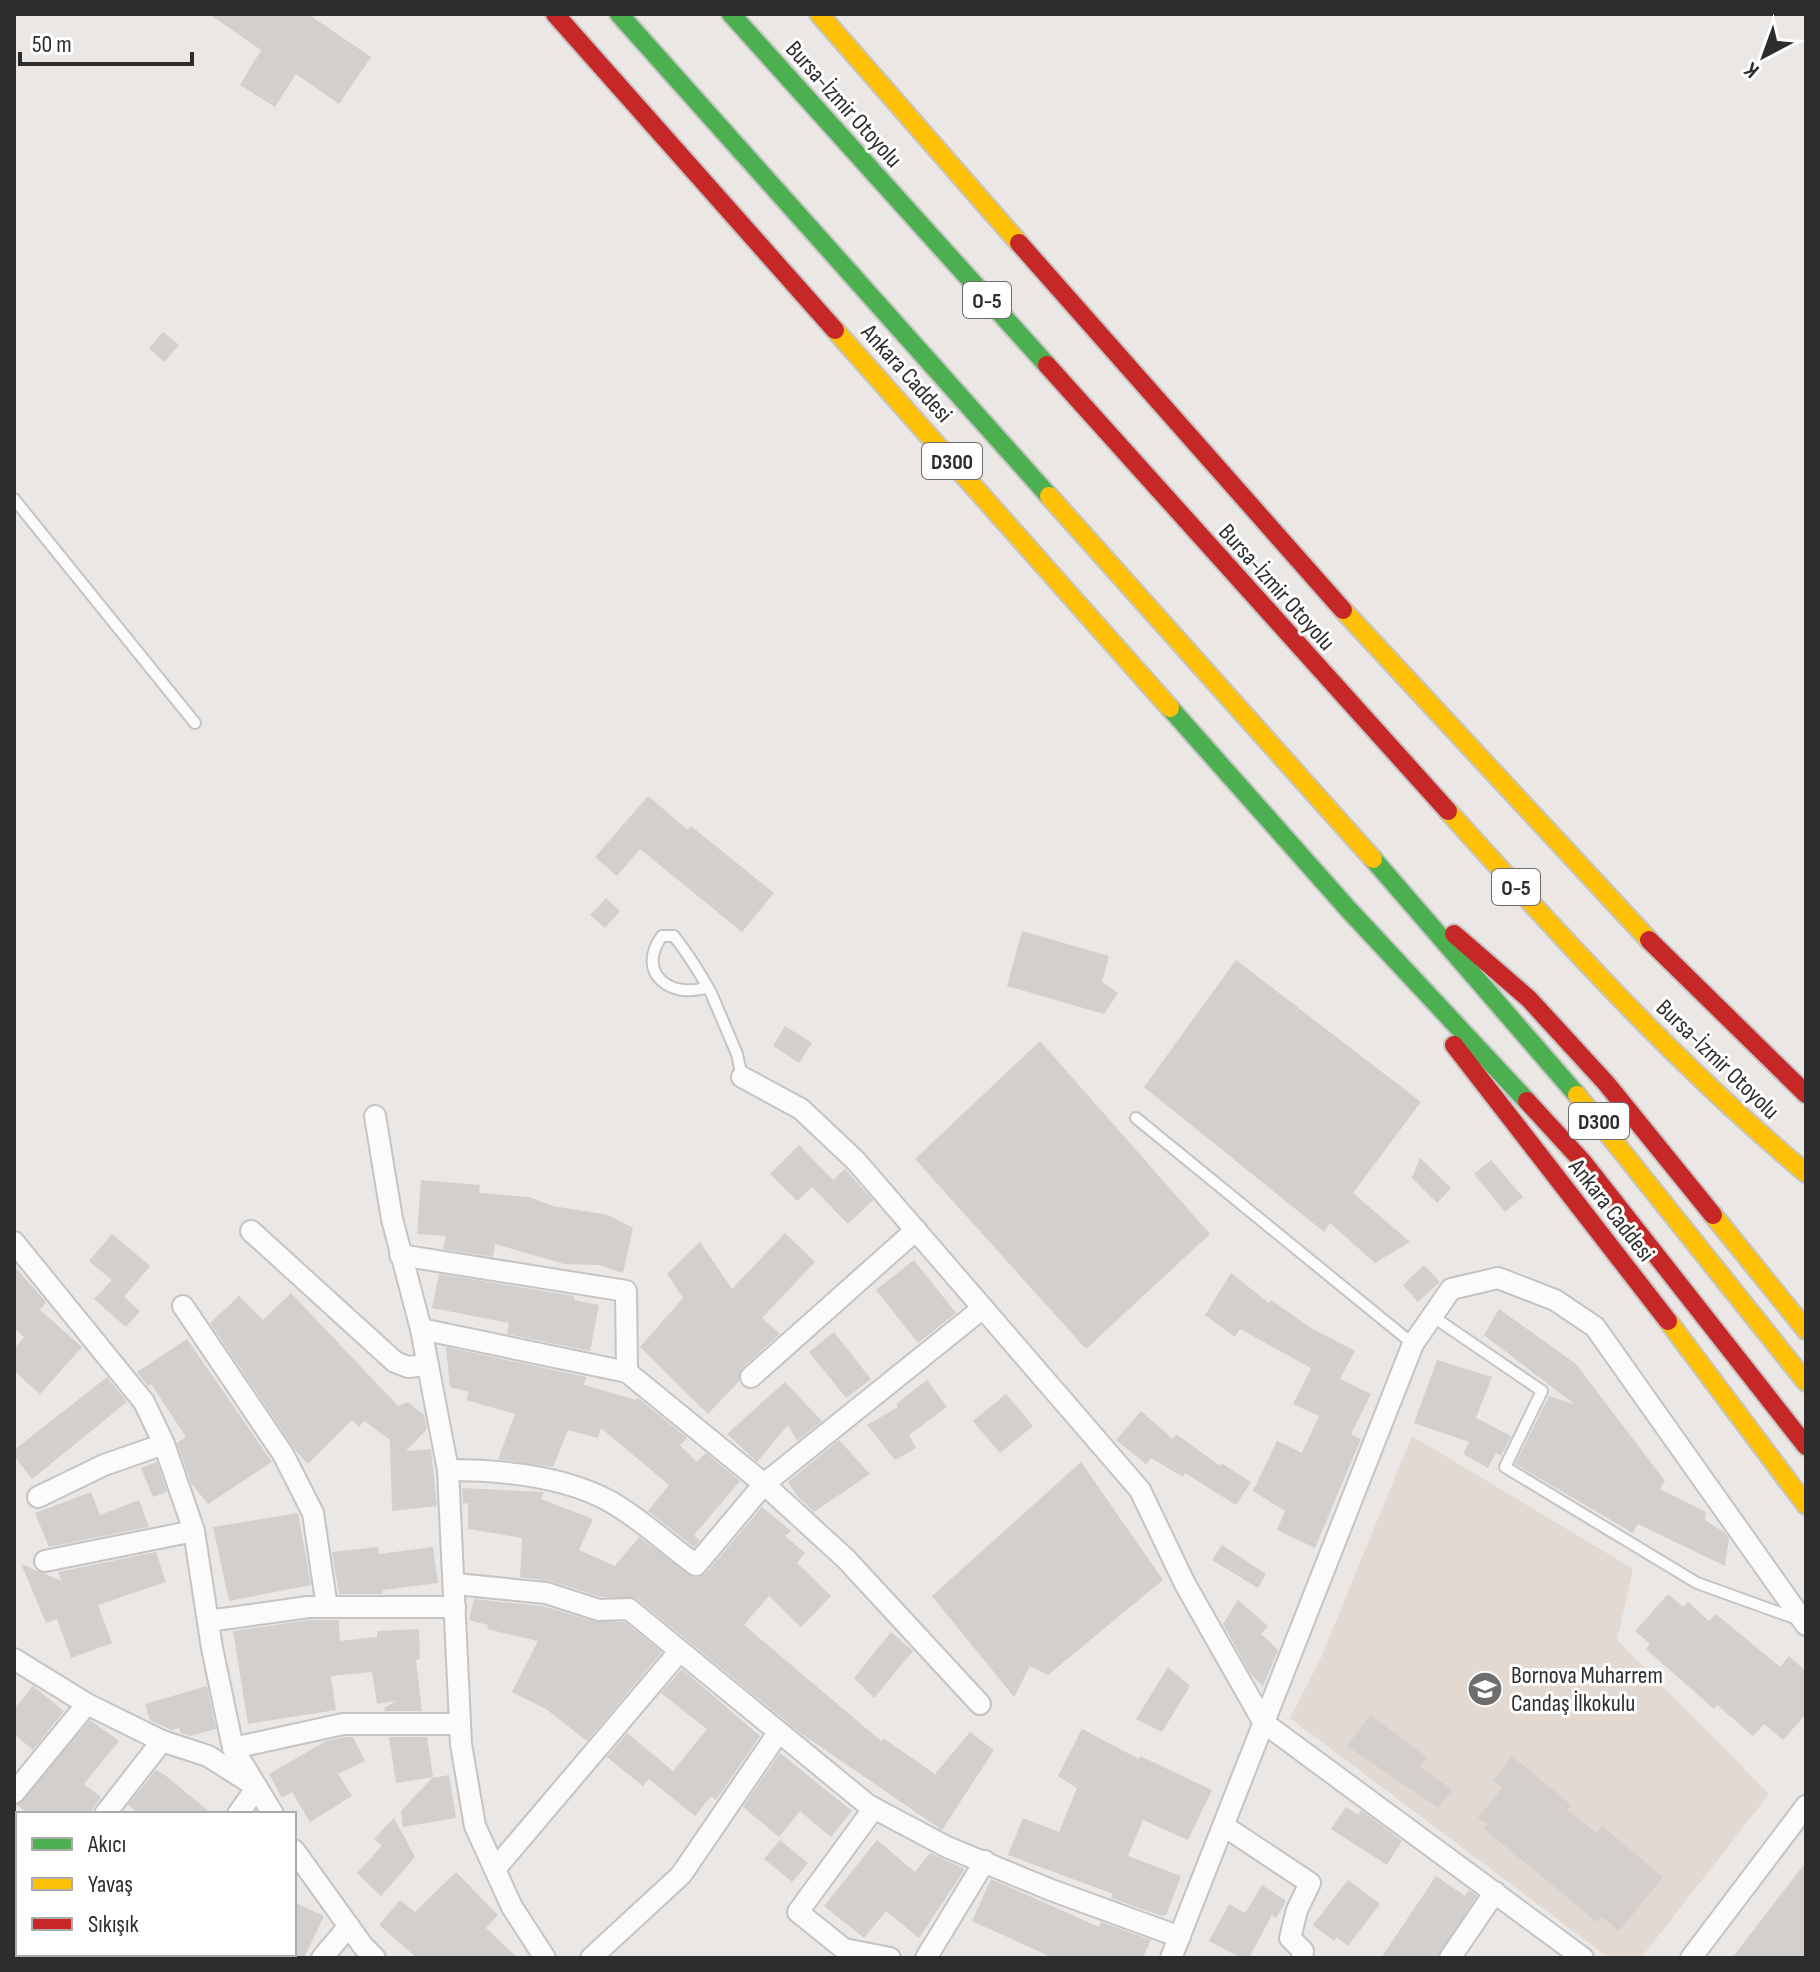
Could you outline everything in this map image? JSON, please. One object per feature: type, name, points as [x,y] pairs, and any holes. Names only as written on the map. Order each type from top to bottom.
[{"type":"main road","name":"Ankara Caddesi","points":[[555,14],[1348,909],[1583,1162],[1773,1400],[1806,1446]]},
{"type":"main road","name":"Ankara Caddesi","points":[[619,14],[1386,874],[1618,1143],[1804,1379]]},
{"type":"main road","name":"Bursa-İzmir Otoyolu","points":[[731,14],[1577,954],[1758,1133],[1806,1173]]},
{"type":"main road","name":"Bursa-İzmir Otoyolu","points":[[819,14],[1352,620],[1614,906],[1806,1094]]},
{"type":"main road","name":"Ankara Caddesi","points":[[1386,874],[1529,999],[1587,1062],[1806,1330]]},
{"type":"main road","name":"Ankara Caddesi","points":[[1348,909],[1766,1447],[1806,1505]]},
{"type":"street","points":[[742,1077],[801,1109],[856,1161],[1140,1490],[1185,1584],[1264,1723],[1583,1958]]},
{"type":"street","points":[[375,1116],[400,1255],[421,1329],[448,1470],[456,1584],[459,1724],[475,1826],[512,1907],[545,1958]]},
{"type":"street","points":[[751,1377],[916,1230]]},
{"type":"street","points":[[251,1231],[395,1362],[408,1367],[428,1365]]},
{"type":"street","points":[[14,1242],[144,1402],[164,1444],[194,1531],[233,1748],[272,1812]]},
{"type":"street","points":[[400,1255],[626,1291],[627,1372]]},
{"type":"street","points":[[1171,1958],[1413,1344],[1451,1289],[1498,1278],[1555,1300],[1595,1327],[1804,1623]]},
{"type":"street","points":[[183,1306],[283,1454],[313,1513],[327,1607]]},
{"type":"street","points":[[448,1470],[488,1470],[579,1488],[611,1502],[696,1565],[764,1484],[983,1308]]},
{"type":"street","points":[[421,1329],[627,1372],[764,1484],[846,1559],[980,1704]]},
{"type":"street","points":[[38,1497],[104,1465],[164,1444]]},
{"type":"street","points":[[45,1561],[194,1531]]},
{"type":"street","points":[[456,1584],[546,1593],[599,1610],[629,1609],[874,1808],[947,1847],[1051,1890],[1180,1937]]},
{"type":"street","points":[[208,1621],[327,1607],[455,1607]]},
{"type":"street","points":[[495,1869],[679,1652]]},
{"type":"street","points":[[14,1659],[87,1704],[162,1741],[208,1756],[257,1787]]},
{"type":"street","points":[[14,1793],[87,1704]]},
{"type":"street","points":[[233,1748],[343,1724],[459,1724]]},
{"type":"street","points":[[591,1958],[681,1875],[778,1733]]},
{"type":"street","points":[[107,1812],[162,1741]]},
{"type":"street","points":[[239,1812],[257,1787]]},
{"type":"street","points":[[1691,1958],[1806,1806]]},
{"type":"street","points":[[874,1808],[798,1912],[844,1949],[890,1958]]},
{"type":"street","points":[[1224,1826],[1310,1883],[1297,1910],[1290,1938],[1303,1951],[1302,1958]]},
{"type":"street","points":[[296,1853],[375,1958]]},
{"type":"street","points":[[926,1958],[985,1861]]},
{"type":"street","points":[[1450,1958],[1495,1892]]},
{"type":"street","points":[[322,1958],[349,1926]]},
{"type":"lane","points":[[14,499],[195,723]]},
{"type":"lane","points":[[708,987],[693,992],[677,989],[660,978],[651,965],[650,954],[662,936],[674,936],[708,987],[737,1054],[742,1077]]},
{"type":"lane","points":[[1136,1118],[1413,1344]]},
{"type":"lane","points":[[1432,1316],[1542,1391],[1505,1467],[1697,1583],[1804,1623]]},
{"type":"shaded area","name":"Bornova Muharrem Candaş İlkokulu","points":[[1412,1436],[1633,1569],[1617,1640],[1769,1794],[1641,1958],[1609,1958],[1290,1718],[1320,1660]]},
{"type":"building","points":[[209,14],[308,14],[371,57],[339,104],[296,74],[275,107],[240,85],[261,50]]},
{"type":"building","points":[[163,332],[179,345],[164,362],[149,348]]},
{"type":"building","points":[[648,796],[688,830],[691,826],[774,893],[742,932],[640,849],[617,876],[595,857]]},
{"type":"building","points":[[606,898],[620,911],[605,928],[590,915]]},
{"type":"building","points":[[1022,931],[1109,956],[1102,982],[1118,993],[1104,1014],[1007,986]]},
{"type":"building","points":[[1236,960],[1421,1102],[1353,1193],[1410,1242],[1375,1263],[1330,1223],[1324,1232],[1144,1087]]},
{"type":"building","points":[[785,1026],[812,1043],[799,1063],[773,1046]]},
{"type":"building","points":[[1040,1041],[1210,1234],[1086,1349],[915,1159]]},
{"type":"building","points":[[799,1145],[833,1180],[845,1169],[873,1200],[848,1224],[812,1187],[797,1201],[770,1174]]},
{"type":"building","points":[[1420,1158],[1451,1188],[1437,1203],[1412,1178]]},
{"type":"building","points":[[1491,1160],[1523,1197],[1505,1212],[1474,1174]]},
{"type":"building","points":[[421,1180],[480,1185],[479,1193],[529,1197],[553,1206],[608,1215],[633,1228],[623,1273],[599,1265],[564,1264],[495,1244],[493,1257],[443,1249],[446,1236],[417,1234]]},
{"type":"building","points":[[785,1233],[815,1262],[762,1318],[780,1334],[742,1368],[739,1381],[708,1414],[640,1347],[683,1298],[667,1274],[700,1242],[732,1289]]},
{"type":"building","points":[[112,1234],[150,1266],[124,1297],[140,1311],[126,1327],[94,1299],[112,1280],[89,1261]]},
{"type":"building","points":[[914,1260],[956,1313],[918,1343],[876,1290]]},
{"type":"building","points":[[1424,1265],[1440,1282],[1418,1302],[1403,1285]]},
{"type":"building","points":[[14,1266],[46,1302],[40,1310],[82,1347],[40,1394],[14,1371],[14,1349],[24,1337],[14,1328]]},
{"type":"building","points":[[1231,1273],[1269,1303],[1271,1300],[1311,1328],[1355,1351],[1340,1379],[1371,1394],[1351,1434],[1361,1439],[1315,1548],[1277,1530],[1285,1511],[1253,1491],[1277,1441],[1302,1453],[1319,1416],[1293,1404],[1311,1368],[1240,1329],[1235,1337],[1205,1315]]},
{"type":"building","points":[[439,1274],[574,1296],[574,1300],[599,1305],[590,1351],[507,1334],[509,1323],[432,1308]]},
{"type":"building","points":[[291,1293],[398,1406],[408,1402],[424,1415],[427,1429],[406,1451],[431,1449],[437,1506],[392,1511],[390,1440],[364,1421],[359,1427],[352,1420],[308,1464],[296,1451],[210,1323],[239,1296],[263,1320]]},
{"type":"building","points":[[1499,1309],[1576,1364],[1665,1481],[1660,1489],[1706,1512],[1705,1520],[1724,1532],[1729,1538],[1725,1566],[1638,1524],[1633,1533],[1515,1464],[1549,1396],[1574,1404],[1484,1335]]},
{"type":"building","points":[[834,1332],[871,1379],[846,1398],[809,1352]]},
{"type":"building","points":[[187,1339],[272,1462],[208,1504],[191,1483],[177,1443],[186,1437],[151,1384],[148,1386],[137,1372]]},
{"type":"building","points":[[446,1347],[586,1377],[584,1385],[636,1400],[638,1398],[687,1438],[680,1445],[697,1462],[706,1453],[740,1481],[694,1535],[700,1541],[694,1547],[648,1511],[669,1485],[601,1428],[598,1438],[568,1430],[553,1467],[498,1459],[515,1414],[466,1400],[469,1392],[450,1387]]},
{"type":"building","points":[[1437,1360],[1492,1377],[1476,1418],[1511,1436],[1501,1456],[1496,1453],[1488,1468],[1463,1454],[1469,1442],[1414,1423]]},
{"type":"building","points":[[107,1377],[127,1402],[32,1479],[14,1456],[14,1450]]},
{"type":"building","points":[[927,1380],[947,1407],[909,1435],[916,1448],[895,1460],[867,1425],[898,1407],[896,1404]]},
{"type":"building","points":[[785,1382],[822,1421],[797,1441],[788,1425],[757,1462],[727,1434]]},
{"type":"building","points":[[1006,1394],[1033,1426],[1000,1453],[973,1421]]},
{"type":"building","points":[[1141,1411],[1173,1439],[1176,1434],[1220,1466],[1221,1463],[1251,1482],[1236,1505],[1185,1473],[1183,1477],[1151,1458],[1146,1464],[1116,1440]]},
{"type":"building","points":[[839,1440],[870,1474],[814,1512],[788,1482]]},
{"type":"building","points":[[157,1462],[167,1492],[153,1497],[141,1468]]},
{"type":"building","points":[[1081,1462],[1163,1580],[1048,1675],[1030,1666],[1014,1697],[932,1596]]},
{"type":"building","points":[[462,1488],[544,1492],[541,1499],[593,1519],[579,1550],[615,1566],[639,1537],[695,1578],[706,1573],[762,1507],[791,1531],[785,1536],[805,1553],[797,1563],[831,1596],[801,1627],[769,1596],[744,1625],[881,1741],[883,1738],[935,1774],[970,1732],[994,1750],[942,1830],[799,1732],[637,1599],[601,1597],[550,1581],[520,1577],[522,1538],[468,1529],[468,1503],[463,1504]]},
{"type":"building","points":[[91,1492],[100,1515],[139,1500],[149,1527],[49,1547],[35,1513]]},
{"type":"building","points":[[298,1513],[311,1585],[229,1601],[213,1527]]},
{"type":"building","points":[[1222,1545],[1266,1574],[1258,1588],[1212,1560]]},
{"type":"building","points":[[378,1547],[379,1554],[433,1547],[438,1583],[383,1590],[383,1594],[339,1594],[332,1552]]},
{"type":"building","points":[[156,1552],[166,1582],[98,1605],[112,1643],[71,1658],[57,1619],[46,1623],[21,1564],[62,1581],[58,1572]]},
{"type":"building","points":[[1668,1594],[1683,1607],[1688,1602],[1709,1621],[1716,1614],[1780,1667],[1789,1656],[1806,1671],[1806,1714],[1783,1740],[1764,1724],[1753,1736],[1717,1705],[1714,1709],[1646,1649],[1650,1644],[1635,1631]]},
{"type":"building","points":[[474,1599],[543,1606],[596,1622],[625,1622],[662,1652],[587,1741],[546,1709],[512,1692],[538,1641],[487,1629],[488,1625],[469,1620]]},
{"type":"building","points":[[1238,1600],[1268,1626],[1261,1634],[1278,1650],[1263,1686],[1250,1673],[1223,1624]]},
{"type":"building","points":[[309,1620],[339,1620],[340,1641],[377,1637],[377,1631],[419,1629],[420,1659],[416,1660],[422,1711],[385,1711],[384,1708],[396,1701],[377,1704],[372,1672],[331,1676],[336,1710],[248,1724],[233,1631]]},
{"type":"building","points":[[891,1632],[913,1651],[874,1698],[854,1678]]},
{"type":"building","points":[[1168,1667],[1190,1686],[1162,1732],[1136,1719]]},
{"type":"building","points":[[682,1669],[760,1736],[716,1800],[711,1796],[695,1816],[649,1779],[643,1786],[607,1757],[627,1733],[673,1771],[707,1729],[661,1693]]},
{"type":"building","points":[[33,1686],[64,1711],[33,1750],[14,1734],[14,1709]]},
{"type":"building","points":[[207,1686],[216,1729],[190,1736],[181,1733],[179,1728],[171,1730],[150,1720],[145,1704]]},
{"type":"building","points":[[1370,1715],[1427,1757],[1420,1766],[1452,1790],[1438,1808],[1347,1746]]},
{"type":"building","points":[[90,1720],[119,1741],[84,1784],[101,1797],[90,1812],[26,1812],[17,1805]]},
{"type":"building","points":[[1082,1729],[1139,1759],[1140,1756],[1212,1790],[1188,1840],[1143,1820],[1128,1856],[1181,1876],[1166,1915],[1111,1898],[1113,1894],[1008,1855],[1023,1818],[1059,1832],[1077,1788],[1058,1776]]},
{"type":"building","points":[[353,1737],[365,1761],[338,1774],[352,1796],[310,1822],[292,1792],[282,1798],[269,1774],[326,1741]]},
{"type":"building","points":[[389,1737],[427,1737],[433,1777],[396,1783]]},
{"type":"building","points":[[780,1753],[852,1811],[831,1837],[800,1811],[779,1837],[743,1807]]},
{"type":"building","points":[[1512,1756],[1571,1805],[1567,1810],[1596,1833],[1602,1826],[1663,1877],[1619,1931],[1602,1917],[1597,1922],[1483,1828],[1487,1824],[1478,1818],[1502,1788],[1493,1780]]},
{"type":"building","points":[[156,1770],[210,1812],[137,1812],[128,1805]]},
{"type":"building","points":[[449,1775],[456,1818],[403,1827],[401,1811],[432,1778]]},
{"type":"building","points":[[1346,1807],[1358,1815],[1361,1810],[1402,1841],[1387,1865],[1331,1829]]},
{"type":"building","points":[[394,1818],[415,1857],[381,1896],[357,1873],[382,1846],[374,1839]]},
{"type":"building","points":[[780,1840],[808,1863],[792,1882],[764,1859]]},
{"type":"building","points":[[877,1840],[915,1872],[930,1853],[965,1869],[919,1938],[886,1911],[864,1938],[824,1906]]},
{"type":"building","points":[[1806,1862],[1806,1958],[1732,1958]]},
{"type":"building","points":[[456,1872],[498,1915],[486,1928],[518,1958],[417,1958],[379,1925],[400,1900],[415,1912]]},
{"type":"building","points":[[1436,1876],[1465,1896],[1469,1890],[1477,1896],[1437,1958],[1381,1958]]},
{"type":"building","points":[[991,1879],[1099,1927],[1101,1922],[1151,1940],[1143,1958],[1053,1958],[972,1921]]},
{"type":"building","points":[[1348,1880],[1380,1904],[1348,1946],[1337,1937],[1334,1941],[1313,1925]]},
{"type":"building","points":[[1262,1885],[1286,1901],[1276,1918],[1272,1915],[1249,1958],[1241,1958],[1209,1941],[1229,1904],[1245,1913]]},
{"type":"building","points":[[296,1903],[324,1916],[304,1958],[294,1958]]},
{"type":"traffic: fast","points":[[619,14],[1049,496]]},
{"type":"traffic: fast","points":[[731,14],[1047,365]]},
{"type":"traffic: fast","points":[[1170,708],[1348,909],[1527,1101]]},
{"type":"traffic: fast","points":[[1373,859],[1577,1095]]},
{"type":"traffic: slow","points":[[819,14],[1019,243]]},
{"type":"traffic: slow","points":[[835,330],[1170,708]]},
{"type":"traffic: slow","points":[[1049,496],[1373,859]]},
{"type":"traffic: slow","points":[[1343,610],[1649,940]]},
{"type":"traffic: slow","points":[[1448,811],[1665,1044],[1806,1173]]},
{"type":"traffic: slow","points":[[1577,1095],[1806,1382]]},
{"type":"traffic: slow","points":[[1713,1215],[1806,1330]]},
{"type":"traffic: slow","points":[[1668,1321],[1806,1505]]},
{"type":"traffic: jam","points":[[555,14],[835,330]]},
{"type":"traffic: jam","points":[[1019,243],[1343,610]]},
{"type":"traffic: jam","points":[[1047,365],[1448,811]]},
{"type":"traffic: jam","points":[[1454,934],[1529,999],[1606,1083],[1713,1215]]},
{"type":"traffic: jam","points":[[1649,940],[1806,1094]]},
{"type":"traffic: jam","points":[[1454,1045],[1668,1321]]},
{"type":"traffic: jam","points":[[1527,1101],[1583,1162],[1806,1446]]},
{"type":"place","name":"Bornova Muharrem Candaş İlkokulu","points":[[1485,1689]]}]
